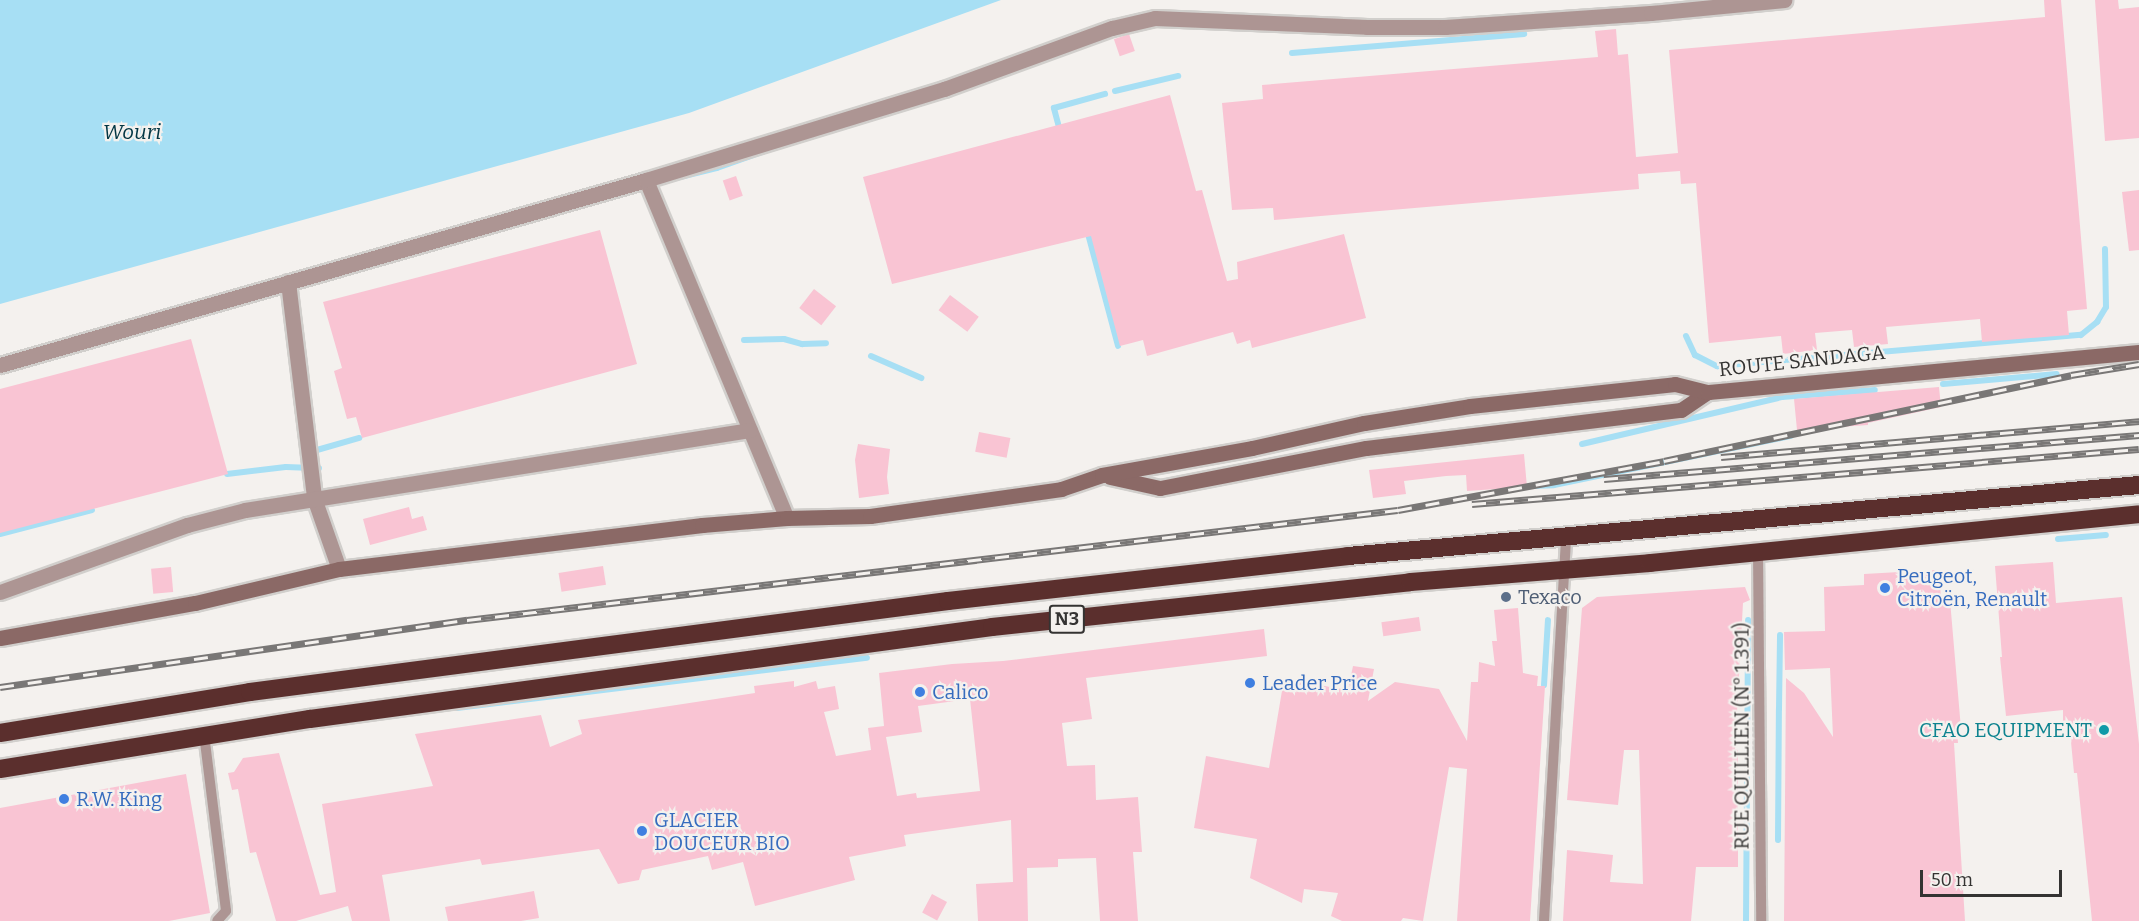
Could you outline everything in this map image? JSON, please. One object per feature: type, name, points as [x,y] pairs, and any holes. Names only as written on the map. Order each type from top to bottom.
[{"type":"highway","name":"N3","points":[[0,733],[262,691],[948,601],[1348,556],[2139,485]]},
{"type":"highway","name":"N3","points":[[0,769],[204,734],[992,627],[1410,582],[1565,570],[2139,514]]},
{"type":"street","points":[[0,365],[646,180],[944,89],[1112,28],[1155,18],[1367,27],[1445,27],[1651,13],[1784,0]]},
{"type":"street","points":[[646,180],[787,518]]},
{"type":"street","points":[[288,282],[314,498],[339,569]]},
{"type":"street","name":"ROUTE SANDAGA","points":[[0,638],[195,603],[339,569],[702,525],[787,518],[870,516],[1061,489],[1102,475],[1252,448],[1364,423],[1470,406],[1675,384],[1708,392],[2139,352]]},
{"type":"street","points":[[1102,475],[1160,488],[1366,448],[1681,410],[1708,392]]},
{"type":"street","points":[[0,592],[187,525],[245,510],[750,430]]},
{"type":"street","points":[[1252,448],[1255,469]]},
{"type":"street","points":[[1155,466],[1160,488]]},
{"type":"lane","points":[[1544,921],[1566,537]]},
{"type":"lane","name":"RUE QUILLIEN (N° 1.391)","points":[[1758,550],[1761,921]]},
{"type":"lane","points":[[204,734],[226,911],[217,921]]},
{"type":"water","name":"Wouri","points":[[0,0],[1001,0],[689,113],[0,304]]},
{"type":"building","points":[[2044,0],[2061,0],[2087,309],[2067,311],[2069,335],[1982,342],[1980,319],[1886,327],[1888,344],[1854,347],[1852,330],[1815,333],[1817,350],[1783,354],[1781,336],[1709,343],[1696,183],[1681,184],[1680,171],[1638,174],[1639,189],[1274,220],[1273,208],[1232,210],[1222,103],[1263,99],[1262,85],[1598,57],[1595,31],[1616,29],[1618,55],[1628,54],[1636,157],[1678,153],[1669,50],[2045,17]]},
{"type":"building","points":[[2095,0],[2118,0],[2119,9],[2139,7],[2139,138],[2105,141]]},
{"type":"building","points":[[1129,34],[1135,51],[1120,56],[1114,39]]},
{"type":"building","points":[[1170,95],[1196,191],[1202,190],[1227,281],[1238,279],[1237,262],[1344,234],[1366,318],[1252,348],[1250,340],[1237,344],[1233,332],[1147,356],[1143,340],[1120,346],[1091,236],[892,284],[863,177]]},
{"type":"building","points":[[736,176],[743,196],[730,200],[723,181]]},
{"type":"building","points":[[2139,190],[2139,250],[2129,251],[2122,192]]},
{"type":"building","points":[[600,230],[637,364],[362,438],[356,417],[347,419],[334,371],[342,368],[323,302]]},
{"type":"building","points":[[814,289],[836,306],[821,325],[799,308]]},
{"type":"building","points":[[950,295],[979,317],[967,332],[939,310]]},
{"type":"building","points":[[191,339],[228,474],[0,533],[0,389]]},
{"type":"building","points":[[1939,387],[1941,407],[1868,423],[1868,425],[1797,430],[1794,399]]},
{"type":"building","points":[[979,432],[1010,438],[1007,458],[975,452]]},
{"type":"building","points":[[858,444],[890,449],[887,477],[889,494],[859,498],[855,460]]},
{"type":"building","points":[[1524,454],[1527,487],[1467,491],[1466,475],[1446,476],[1404,481],[1406,494],[1373,498],[1369,470]]},
{"type":"building","points":[[409,507],[412,519],[423,516],[427,530],[370,545],[363,519]]},
{"type":"building","name":"CFAO EQUIPMENT","points":[[2053,562],[2056,603],[2122,597],[2139,744],[2139,921],[2092,921],[2077,773],[2074,773],[2069,721],[2063,721],[2063,710],[2006,716],[1995,566]]},
{"type":"building","points":[[603,566],[606,585],[562,592],[559,573]]},
{"type":"building","points":[[171,567],[173,592],[153,594],[151,569]]},
{"type":"building","points":[[1935,570],[1936,583],[1940,583],[1941,600],[1950,600],[1961,729],[1957,730],[1958,743],[1954,743],[1965,921],[1784,921],[1786,678],[1804,693],[1833,737],[1830,668],[1785,670],[1784,632],[1825,631],[1824,587],[1864,585],[1864,574]]},
{"type":"building","points":[[1745,587],[1750,600],[1743,603],[1735,749],[1738,750],[1738,867],[1696,867],[1691,921],[1563,921],[1567,850],[1613,855],[1610,882],[1643,884],[1639,750],[1624,750],[1618,805],[1567,800],[1582,608],[1597,597]]},
{"type":"building","points":[[1518,608],[1523,673],[1538,676],[1537,686],[1545,686],[1530,921],[1457,921],[1467,769],[1449,767],[1423,921],[1403,918],[1401,921],[1342,921],[1331,916],[1338,893],[1304,889],[1302,903],[1250,878],[1257,839],[1194,828],[1206,756],[1269,768],[1284,679],[1348,690],[1353,666],[1374,669],[1368,701],[1395,682],[1439,689],[1467,741],[1471,682],[1478,682],[1479,662],[1495,666],[1492,641],[1497,641],[1494,610]]},
{"type":"building","points":[[1419,617],[1421,631],[1383,636],[1381,622]]},
{"type":"building","points":[[1264,629],[1267,656],[1086,678],[1092,719],[1062,723],[1067,766],[1095,765],[1096,800],[1138,797],[1142,852],[1133,852],[1138,921],[1100,921],[1096,858],[1058,859],[1058,867],[1027,868],[1028,921],[978,921],[976,884],[1013,882],[1011,820],[904,835],[906,846],[849,857],[855,880],[755,906],[743,862],[712,870],[708,856],[642,870],[639,880],[618,884],[599,849],[482,865],[480,859],[382,875],[390,921],[352,921],[348,906],[296,921],[276,921],[256,852],[250,853],[238,789],[232,790],[228,773],[234,772],[243,758],[279,753],[320,895],[336,892],[322,804],[433,786],[415,734],[541,715],[550,747],[582,734],[578,720],[755,693],[754,686],[794,681],[794,687],[816,681],[818,689],[835,686],[839,709],[824,712],[836,756],[871,750],[868,728],[884,726],[879,673],[952,664],[1003,661]],"holes":[[[970,699],[980,791],[917,798],[916,793],[897,796],[886,737],[922,732],[918,706]]]},
{"type":"building","points":[[186,774],[210,913],[169,921],[0,921],[0,808]]},
{"type":"building","points":[[534,891],[539,918],[521,921],[448,921],[445,907]]},
{"type":"building","points":[[932,894],[947,902],[937,921],[922,913]]},
{"type":"waterway","points":[[1292,53],[1524,34]]},
{"type":"waterway","points":[[1115,91],[1178,76]]},
{"type":"waterway","points":[[1060,131],[1054,108],[1105,94]]},
{"type":"waterway","points":[[668,180],[717,168],[762,152]]},
{"type":"waterway","points":[[1087,230],[1118,346]]},
{"type":"waterway","points":[[1686,336],[1695,355],[1717,366],[2081,335],[2097,322],[2106,307],[2105,249]]},
{"type":"waterway","points":[[744,340],[784,339],[802,344],[826,343]]},
{"type":"waterway","points":[[871,356],[921,378]]},
{"type":"waterway","points":[[1943,384],[2057,374]]},
{"type":"waterway","points":[[1582,444],[1782,397],[1875,390]]},
{"type":"waterway","points":[[1530,486],[1554,485],[1791,436]]},
{"type":"waterway","points":[[317,450],[359,438]]},
{"type":"waterway","points":[[227,474],[286,467],[319,468]]},
{"type":"waterway","points":[[0,534],[92,510]]},
{"type":"waterway","points":[[2058,539],[2106,535]]},
{"type":"waterway","points":[[1544,685],[1548,620]]},
{"type":"waterway","points":[[1746,921],[1748,620]]},
{"type":"waterway","points":[[1779,709],[1780,635]]},
{"type":"waterway","points":[[457,708],[867,658]]},
{"type":"waterway","points":[[1778,840],[1779,709]]},
{"type":"railway","points":[[0,687],[467,620],[1398,510],[1664,461],[2071,375],[2139,364]]},
{"type":"railway","points":[[1721,457],[2139,421]]},
{"type":"railway","points":[[1604,479],[2139,435]]},
{"type":"railway","points":[[1472,504],[2139,449]]},
{"type":"place","name":"Peugeot, Citroën, Renault","points":[[1885,588]]},
{"type":"place","name":"Texaco","points":[[1506,597]]},
{"type":"place","name":"Leader Price","points":[[1250,683]]},
{"type":"place","name":"Calico","points":[[920,692]]},
{"type":"place","name":"CFAO EQUIPMENT","points":[[2104,730]]},
{"type":"place","name":"R.W. King","points":[[64,799]]},
{"type":"place","name":"GLACIER DOUCEUR BIO","points":[[642,831]]}]
